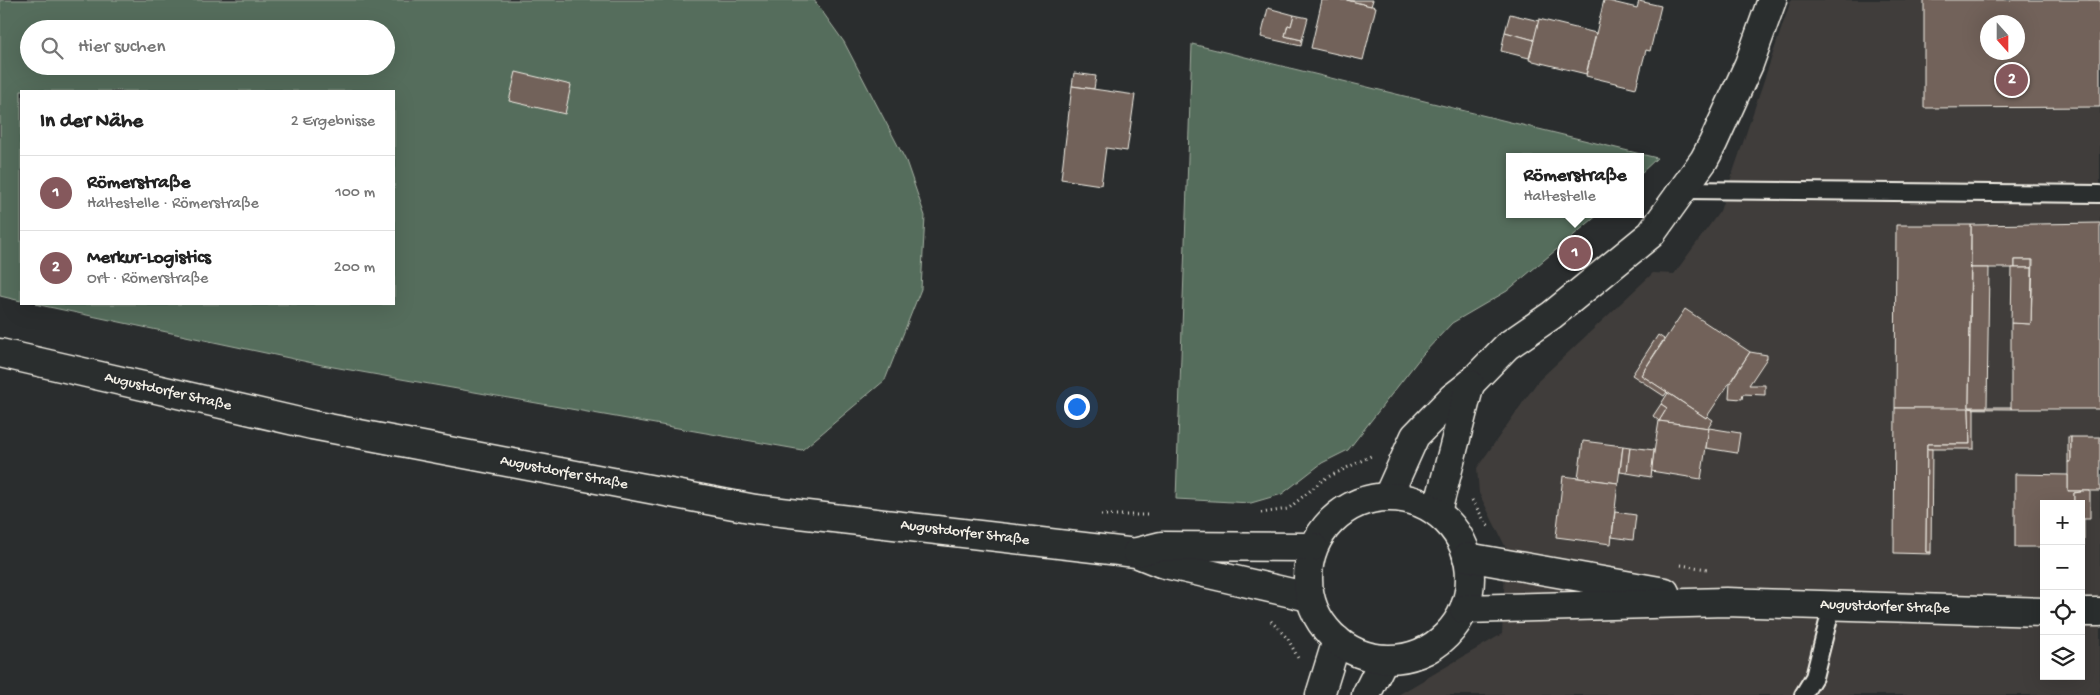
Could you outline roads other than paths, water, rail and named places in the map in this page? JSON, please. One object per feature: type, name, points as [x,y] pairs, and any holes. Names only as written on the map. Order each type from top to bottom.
[{"type":"main road","points":[[1388,496],[1415,436],[1452,398],[1470,384],[1507,346],[1552,315],[1651,234],[1713,143],[1749,64],[1772,0]]},
{"type":"main road","name":"Augustdorfer Straße","points":[[0,353],[312,425],[755,509],[1136,553],[1161,563],[1309,596]]},
{"type":"main road","points":[[1437,512],[1470,384]]},
{"type":"main road","points":[[1388,496],[1414,500],[1437,512],[1456,532],[1467,557],[1470,584],[1464,609],[1451,630],[1432,646],[1409,656],[1384,659],[1359,654],[1336,640],[1319,621],[1309,596],[1308,572],[1313,547],[1325,526],[1343,510],[1365,500],[1388,496]]},
{"type":"main road","name":"Augustdorfer Straße","points":[[1136,553],[1161,546],[1313,547]]},
{"type":"main road","name":"Augustdorfer Straße","points":[[1467,557],[1726,602]]},
{"type":"main road","name":"Augustdorfer Straße","points":[[1464,609],[1726,602],[2040,612]]},
{"type":"main road","points":[[2085,612],[2100,612]]},
{"type":"main road","points":[[1320,695],[1336,640]]},
{"type":"main road","points":[[1366,695],[1384,659]]},
{"type":"lane","points":[[1682,190],[2100,194]]},
{"type":"lane","points":[[1803,695],[1814,677],[1832,606]]},
{"type":"place","name":"Merkur-Logistics","points":[[2012,80]]},
{"type":"place","name":"Römerstraße","points":[[1575,253]]}]
